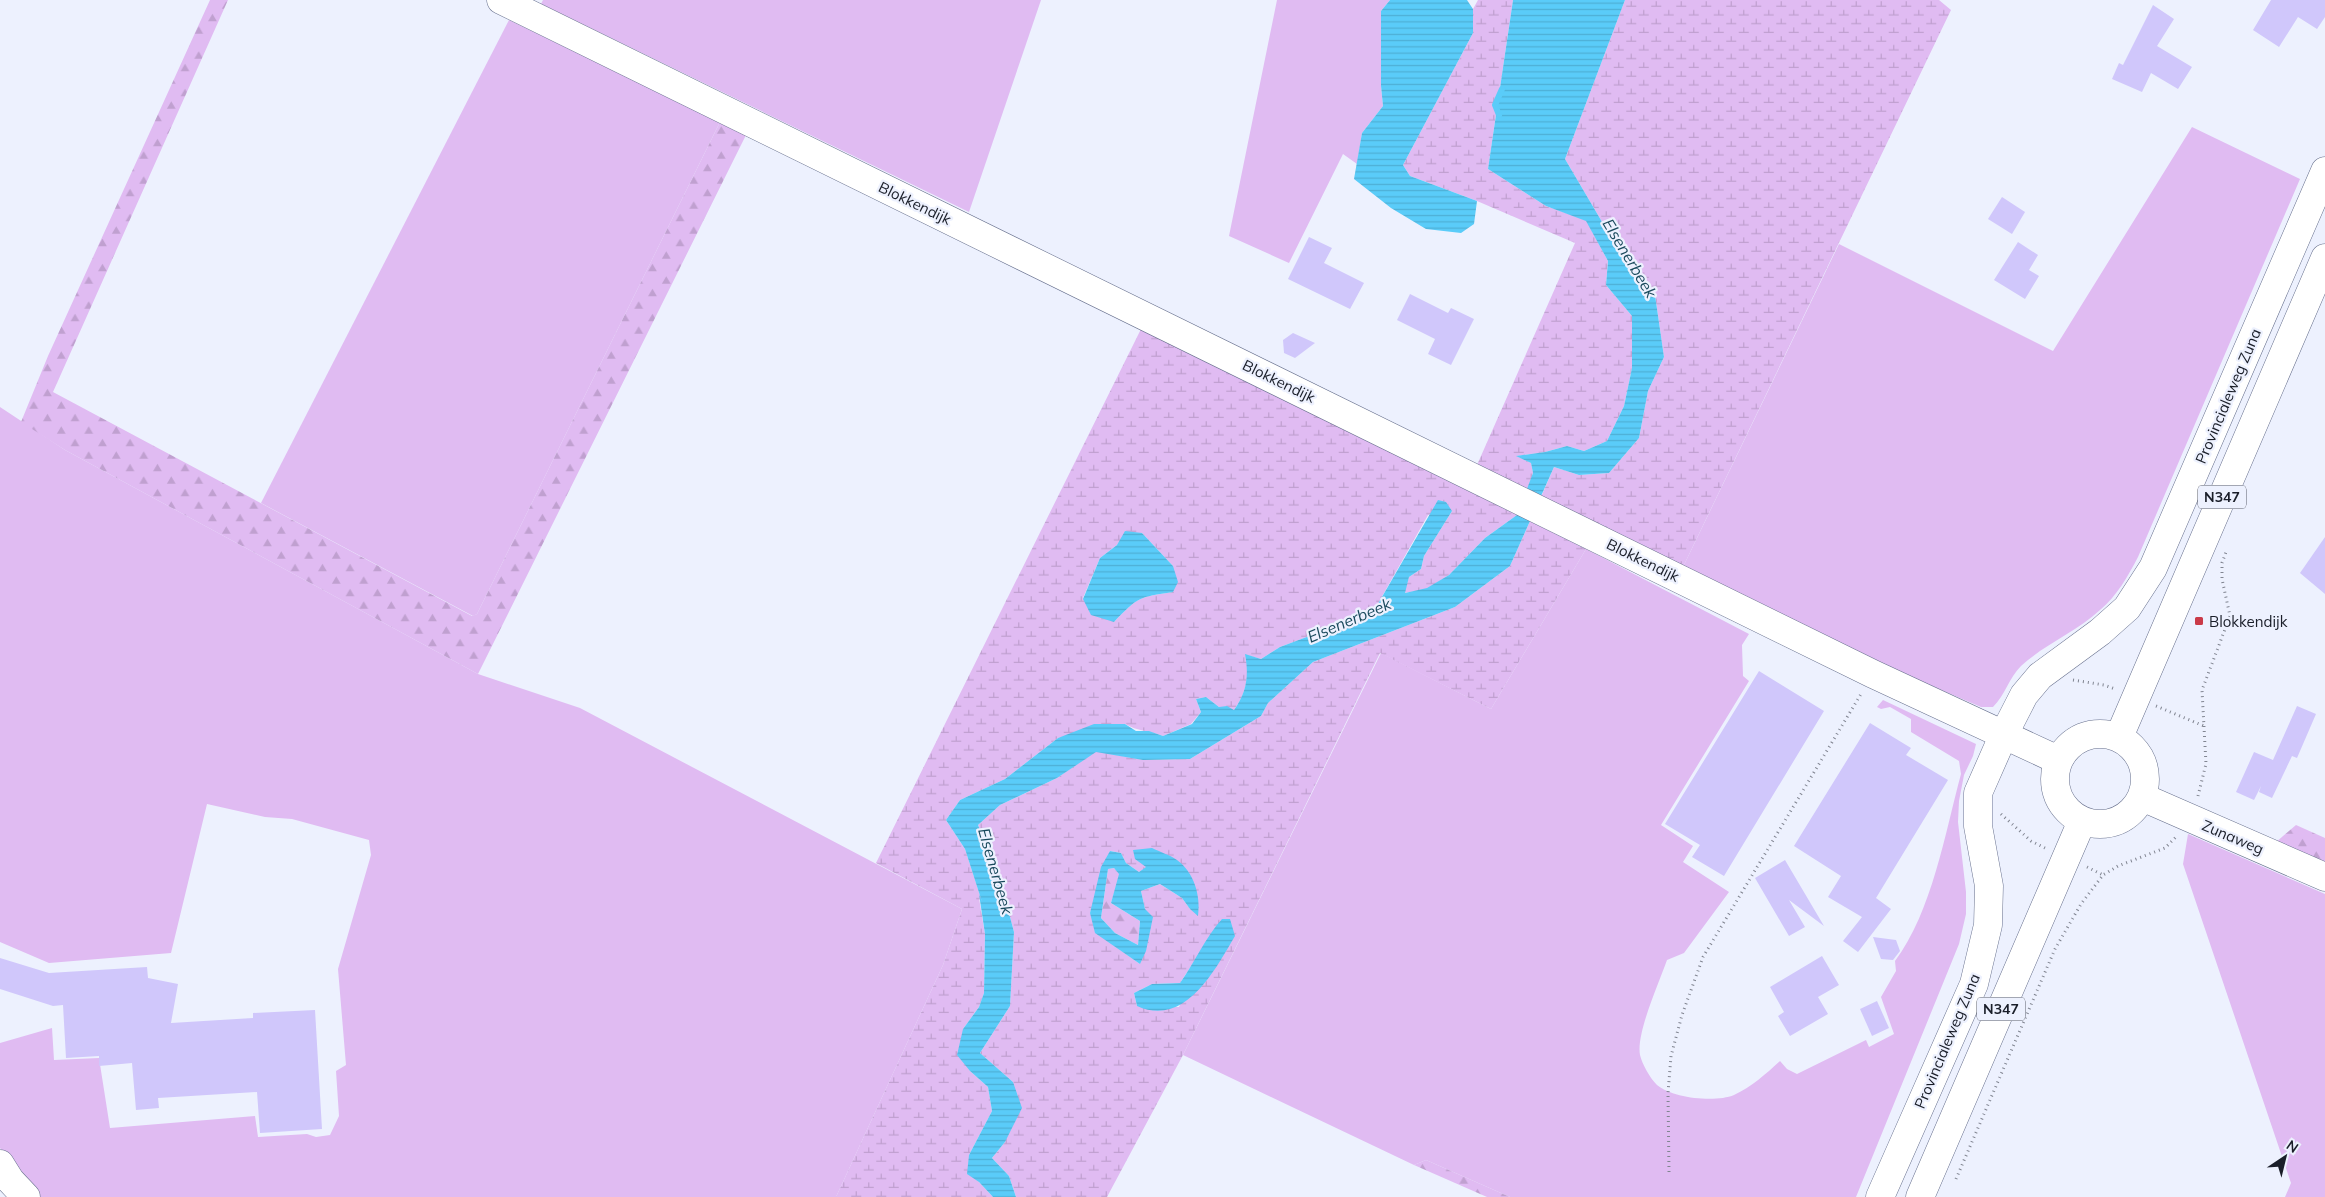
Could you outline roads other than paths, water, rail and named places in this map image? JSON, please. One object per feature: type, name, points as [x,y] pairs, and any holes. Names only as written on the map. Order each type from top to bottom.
[{"type":"street","name":"Blokkendijk","points":[[518,4],[1873,674],[2058,760]]},
{"type":"street","name":"Provincialeweg Zuna","points":[[1880,1197],[1974,984],[1988,925],[1989,886],[1978,826],[1978,793],[2004,734],[2024,695],[2040,676],[2100,632],[2127,608],[2153,568],[2325,171]]},
{"type":"street","name":"N347","points":[[2120,737],[2325,258]]},
{"type":"street","points":[[2101,733],[2120,737],[2140,756],[2146,778],[2142,797],[2131,812],[2120,820],[2103,824],[2082,821],[2065,808],[2056,792],[2054,775],[2058,760],[2070,745],[2080,737],[2101,733]]},
{"type":"street","name":"Zunaweg","points":[[2142,797],[2325,877]]},
{"type":"street","name":"N347","points":[[1920,1197],[2082,821]]},
{"type":"street","points":[[0,1164],[10,1180],[26,1197]]},
{"type":"water","points":[[1390,0],[1467,0],[1473,9],[1473,33],[1403,165],[1410,176],[1477,201],[1474,224],[1461,233],[1426,229],[1391,208],[1354,179],[1362,133],[1383,106],[1381,86],[1381,11]]},
{"type":"water","points":[[1513,0],[1625,0],[1565,159],[1628,266],[1655,295],[1664,357],[1648,391],[1639,438],[1609,473],[1579,475],[1554,467],[1510,566],[1455,607],[1313,662],[1268,703],[1261,716],[1190,759],[1143,760],[1096,752],[1057,778],[1000,805],[978,825],[1001,883],[1014,932],[1010,1006],[980,1053],[1013,1082],[1022,1108],[1005,1142],[992,1158],[1009,1176],[1016,1197],[993,1197],[979,1182],[967,1174],[969,1155],[992,1111],[988,1087],[970,1071],[957,1055],[963,1029],[979,1007],[984,993],[985,934],[979,894],[982,902],[965,849],[946,820],[960,800],[1005,779],[1058,738],[1094,724],[1125,724],[1136,731],[1149,731],[1163,736],[1192,724],[1201,712],[1196,699],[1206,697],[1219,707],[1227,706],[1234,710],[1242,697],[1246,683],[1245,654],[1261,659],[1280,647],[1312,635],[1351,624],[1375,609],[1438,500],[1446,502],[1452,511],[1424,556],[1421,569],[1409,577],[1405,593],[1427,588],[1449,575],[1485,538],[1517,515],[1533,473],[1531,463],[1516,456],[1545,452],[1567,446],[1584,451],[1607,441],[1624,406],[1632,368],[1632,316],[1606,285],[1608,261],[1586,221],[1546,206],[1488,169]]},
{"type":"water","points":[[1125,531],[1142,533],[1173,566],[1178,582],[1173,592],[1153,595],[1134,603],[1114,622],[1091,615],[1083,599],[1100,558],[1117,545]]},
{"type":"water","points":[[1152,848],[1168,855],[1183,865],[1195,885],[1199,908],[1198,916],[1182,898],[1160,884],[1141,891],[1145,909],[1153,917],[1146,951],[1140,964],[1095,933],[1090,913],[1101,867],[1110,851],[1121,853],[1126,863],[1139,872],[1146,867],[1135,859],[1133,850]],"holes":[[[1114,868],[1119,874],[1111,903],[1140,921],[1138,945],[1115,933],[1101,918],[1108,869]]]},
{"type":"water","points":[[1222,919],[1230,919],[1235,936],[1208,979],[1196,992],[1184,1002],[1170,1009],[1154,1011],[1137,1006],[1134,993],[1152,984],[1180,983],[1210,934]]},
{"type":"waterway","name":"Elsenerbeek","points":[[1499,115],[1495,105],[1502,89]]},
{"type":"place","name":"Blokkendijk","points":[[2199,621]]}]
